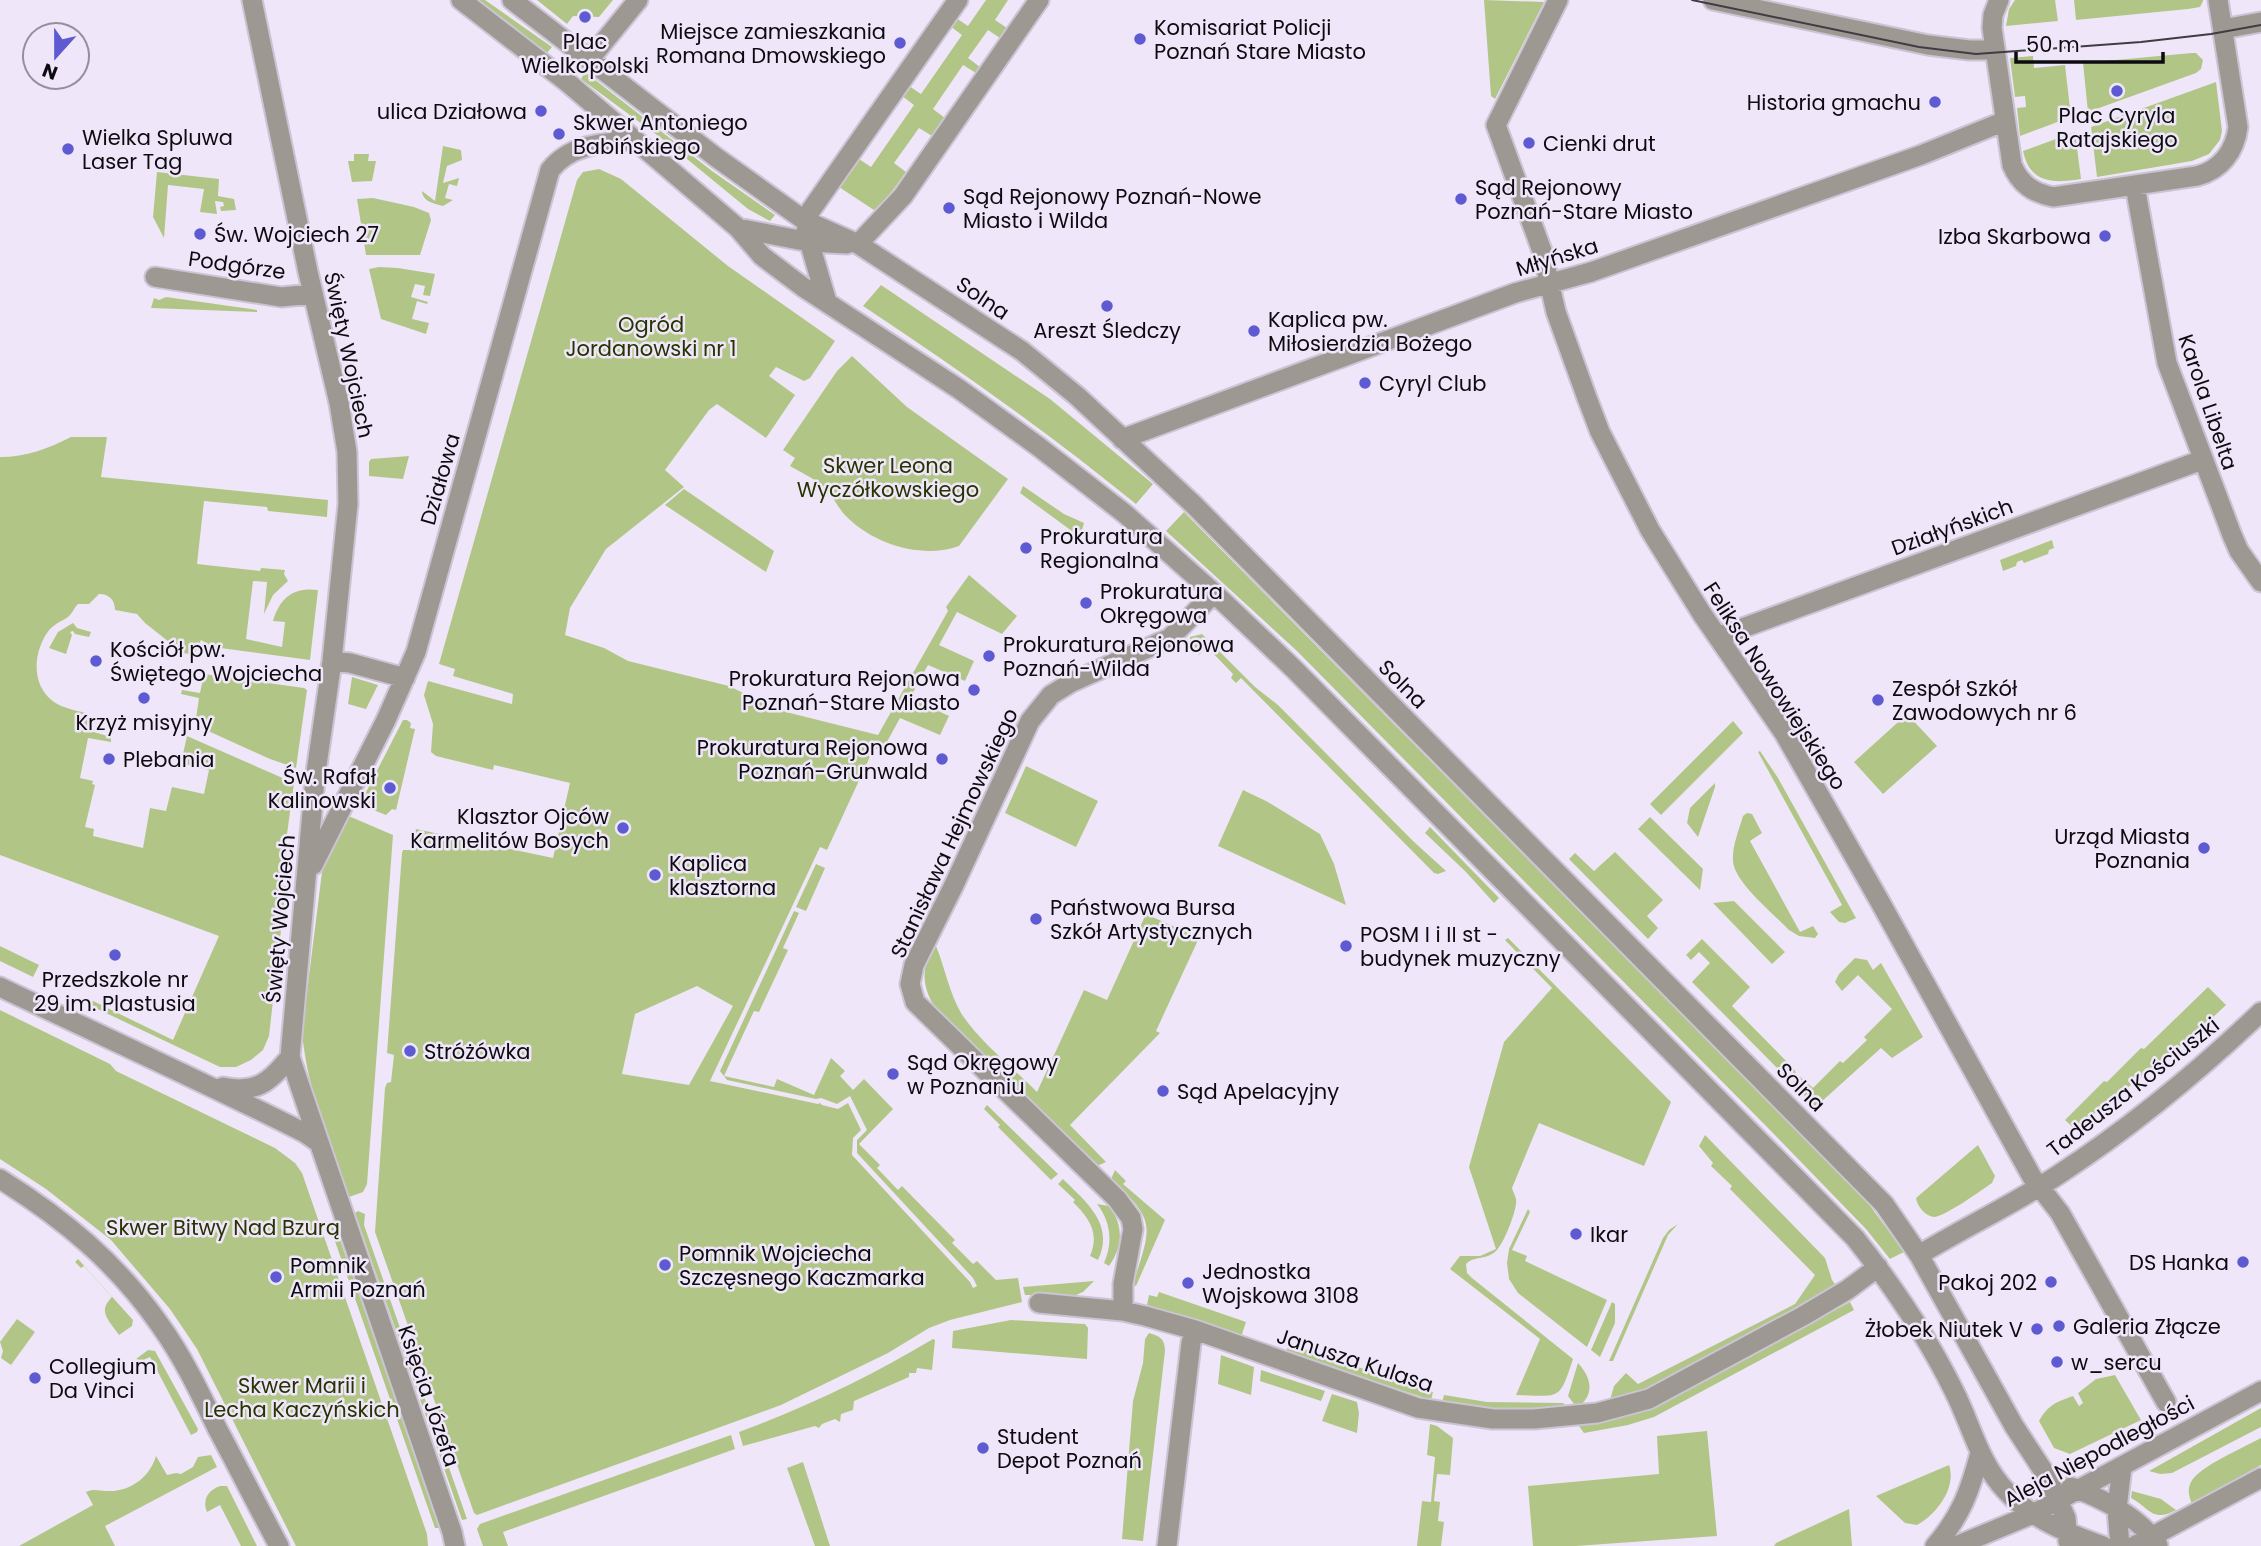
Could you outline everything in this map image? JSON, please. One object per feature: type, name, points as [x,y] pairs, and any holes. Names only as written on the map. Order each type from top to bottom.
[{"type":"street","name":"Święty Wojciech","points":[[252,0],[313,294],[339,403],[347,453],[348,504],[332,661],[315,779],[290,1057]]},
{"type":"street","points":[[461,0],[567,82],[738,228],[762,256],[803,288],[959,389],[1039,447],[1124,513],[1214,593],[1294,669],[1855,1238],[1905,1305],[1935,1354],[1955,1392],[1980,1453],[2004,1489],[2068,1540],[2103,1546]]},
{"type":"street","name":"Solna","points":[[512,0],[717,159],[804,220],[858,244],[1022,351],[1077,396],[1203,515],[1870,1188],[1906,1233],[2014,1426],[2048,1478],[2066,1518],[2068,1540]]},
{"type":"street","points":[[589,60],[638,0]]},
{"type":"street","points":[[827,302],[804,220],[958,0]]},
{"type":"street","points":[[738,228],[809,242],[858,244],[903,196],[1038,0]]},
{"type":"street","name":"Feliksa Nowowiejskiego","points":[[1558,0],[1496,125],[1542,251],[1556,312],[1600,432],[1650,530],[1718,638],[1784,733],[2038,1187],[2060,1213],[2165,1402]]},
{"type":"street","points":[[1713,0],[1940,47],[1995,50]]},
{"type":"street","points":[[1999,0],[1992,21],[2012,164],[2018,178],[2032,190],[2060,197],[2203,174],[2223,162],[2233,147],[2238,127],[2218,0]]},
{"type":"street","points":[[2223,29],[2261,22]]},
{"type":"street","name":"Młyńska","points":[[1122,439],[1515,293],[1591,272],[1908,159],[2005,121]]},
{"type":"street","name":"Działowa","points":[[308,875],[416,652],[550,170],[560,157],[592,144],[634,140]]},
{"type":"street","name":"Karola Libelta","points":[[2135,186],[2162,342],[2202,460],[2239,551],[2261,582]]},
{"type":"street","name":"Podgórze","points":[[155,277],[281,297],[313,294]]},
{"type":"street","name":"Działyńskich","points":[[1718,638],[2202,460]]},
{"type":"street","name":"Stanisława Hejmowskiego","points":[[1123,1311],[1123,1284],[1133,1229],[1131,1218],[1125,1209],[915,1002],[910,984],[914,965],[1030,721],[1051,695],[1072,682],[1170,638],[1214,593]]},
{"type":"street","points":[[332,661],[350,663],[405,678]]},
{"type":"street","points":[[0,987],[164,1067],[207,1084],[318,1142]]},
{"type":"street","name":"Tadeusza Kościuszki","points":[[1919,1255],[2038,1187],[2110,1138],[2183,1082],[2261,1012]]},
{"type":"street","points":[[207,1084],[238,1090],[256,1087],[274,1077],[290,1057]]},
{"type":"street","name":"Księcia Józefa","points":[[290,1057],[455,1546]]},
{"type":"street","points":[[0,1179],[52,1213],[86,1241],[127,1283],[152,1314],[184,1362],[279,1546]]},
{"type":"street","name":"Janusza Kulasa","points":[[1039,1303],[1123,1311],[1195,1330],[1418,1408],[1493,1419],[1534,1419],[1597,1413],[1649,1399],[1847,1290],[1878,1267]]},
{"type":"street","points":[[1167,1546],[1191,1343],[1195,1330]]},
{"type":"street","name":"Aleja Niepodległości","points":[[1956,1546],[2033,1514],[2261,1391]]},
{"type":"street","points":[[1935,1546],[1964,1505],[1980,1453]]},
{"type":"street","points":[[2120,1546],[2117,1509],[2122,1466]]},
{"type":"street","points":[[2048,1478],[2078,1489],[2117,1509],[2137,1522],[2155,1541]]},
{"type":"street","points":[[2134,1546],[2155,1541],[2261,1478]]},
{"type":"green space","points":[[477,0],[485,0],[552,47],[547,53]]},
{"type":"green space","points":[[537,0],[613,0],[599,17],[573,16],[567,24]]},
{"type":"green space","points":[[986,0],[1008,0],[995,20],[1007,28],[1000,38],[988,30],[968,58],[980,67],[976,73],[963,65],[933,109],[945,118],[932,136],[919,128],[894,163],[906,172],[887,198],[874,210],[839,187],[859,159],[871,167],[914,105],[902,96],[909,86],[921,94],[962,35],[950,26],[956,18],[968,26]]},
{"type":"green space","points":[[1484,0],[1544,2],[1495,99],[1491,96]]},
{"type":"green space","points":[[2015,0],[2055,0],[2058,21],[2006,26],[2009,9]]},
{"type":"green space","points":[[2074,0],[2203,1],[2200,7],[2188,9],[2076,20]]},
{"type":"green space","points":[[2196,53],[2203,60],[2201,69],[2196,73],[2088,112],[2083,63]]},
{"type":"green space","points":[[2033,56],[2034,68],[2065,65],[2071,117],[2020,136],[2017,108],[2026,107],[2025,96],[2015,97],[2010,58]]},
{"type":"green space","points":[[585,72],[712,171],[775,215],[770,221],[748,209],[665,141],[581,79]]},
{"type":"green space","points":[[2216,82],[2222,131],[2220,140],[2209,154],[2192,161],[2097,177],[2091,127]]},
{"type":"green space","points":[[2075,132],[2081,179],[2052,181],[2031,170],[2023,151]]},
{"type":"green space","points":[[443,146],[461,150],[462,160],[447,166],[443,183],[459,178],[457,186],[449,184],[445,198],[453,200],[443,206],[426,200],[422,191],[435,201]]},
{"type":"green space","points":[[354,154],[369,154],[368,161],[376,161],[372,181],[352,182],[348,161],[354,161]]},
{"type":"green space","name":"Ogród Jordanowski nr 1","points":[[599,169],[621,179],[728,266],[835,341],[810,378],[804,381],[776,367],[769,376],[795,395],[766,438],[717,404],[709,410],[665,470],[684,487],[606,549],[570,608],[565,635],[604,648],[628,661],[729,686],[778,710],[878,735],[948,611],[946,607],[969,575],[1017,616],[1002,634],[957,612],[939,645],[974,661],[965,681],[928,665],[910,698],[949,716],[940,735],[900,718],[882,751],[874,748],[827,850],[820,847],[710,1081],[838,1109],[848,1103],[861,1130],[853,1138],[852,1155],[973,1288],[977,1286],[973,1278],[857,1153],[857,1140],[867,1130],[850,1096],[837,1104],[821,1098],[727,1080],[720,1071],[794,911],[799,913],[783,948],[788,950],[759,1012],[754,1011],[724,1076],[774,1087],[777,1079],[814,1095],[831,1058],[845,1071],[840,1076],[853,1090],[864,1079],[893,1109],[859,1144],[880,1165],[877,1168],[898,1190],[902,1186],[955,1240],[952,1243],[973,1264],[977,1261],[996,1280],[1018,1278],[1022,1302],[929,1328],[888,1353],[781,1405],[477,1515],[474,1513],[375,1232],[385,1088],[387,1083],[391,1082],[394,1055],[387,1053],[402,853],[403,850],[411,850],[416,829],[553,858],[570,783],[494,765],[493,770],[436,756],[431,752],[433,724],[424,695],[428,681],[512,704],[513,694],[453,676],[455,669],[439,664],[577,180],[583,172]],"holes":[[[697,986],[733,1006],[689,1085],[622,1074],[635,1014]]]},
{"type":"green space","points":[[157,172],[219,179],[218,196],[234,199],[236,210],[221,211],[223,202],[215,201],[217,214],[200,212],[204,189],[168,185],[164,238],[153,217]]},
{"type":"green space","points":[[373,198],[429,213],[431,220],[420,255],[366,255],[357,199]]},
{"type":"green space","points":[[379,267],[435,274],[430,296],[423,295],[425,286],[415,284],[411,297],[428,302],[417,301],[412,319],[429,323],[426,334],[381,319],[369,269]]},
{"type":"green space","points":[[881,285],[1050,399],[1153,484],[1136,504],[1002,402],[863,306]]},
{"type":"green space","points":[[166,297],[257,312],[151,308],[154,298],[159,300]]},
{"type":"green space","name":"Skwer Leona Wyczółkowskiego","points":[[852,356],[907,407],[1008,479],[959,546],[945,550],[916,550],[873,536],[845,515],[822,485],[790,466],[795,458],[783,450],[837,371]]},
{"type":"green space","points":[[71,437],[107,437],[101,477],[328,500],[327,517],[268,511],[267,507],[204,501],[197,564],[260,571],[261,568],[285,570],[288,581],[273,595],[264,614],[267,582],[253,581],[246,639],[282,647],[285,622],[273,621],[280,606],[295,592],[318,590],[310,660],[213,647],[201,640],[194,655],[183,653],[137,614],[115,610],[111,598],[99,594],[89,604],[78,604],[69,616],[50,629],[37,657],[38,677],[46,695],[72,710],[90,714],[87,730],[111,737],[111,742],[88,738],[80,778],[93,781],[92,784],[95,785],[85,827],[94,829],[93,836],[143,848],[150,808],[166,811],[172,787],[204,794],[209,770],[181,763],[187,736],[294,783],[280,885],[286,886],[269,1036],[263,1050],[236,1067],[220,1067],[89,1005],[91,1000],[173,1040],[219,936],[0,855],[0,457],[37,452]]},
{"type":"green space","points":[[409,456],[403,479],[369,476],[371,459]]},
{"type":"green space","points":[[1023,486],[1064,514],[1084,523],[1080,537],[1020,493]]},
{"type":"green space","points":[[684,489],[774,551],[766,572],[665,505]]},
{"type":"green space","points":[[1184,512],[1868,1203],[1904,1252],[1890,1259],[1866,1229],[1768,1128],[1297,651],[1166,531]]},
{"type":"green space","points":[[2052,540],[2054,548],[2049,550],[2048,554],[2024,563],[2022,560],[2017,562],[2016,566],[2003,571],[2000,560]]},
{"type":"green space","points":[[73,623],[77,628],[91,632],[89,637],[70,632],[72,635],[66,654],[49,648],[58,632]]},
{"type":"green space","points":[[1202,634],[1446,871],[1434,873],[1241,678],[1236,683],[1231,678],[1233,674],[1207,647],[1199,655],[1191,645],[1190,637]]},
{"type":"green space","points":[[204,674],[307,690],[296,768],[195,725],[199,698],[181,694],[182,690],[200,693]]},
{"type":"green space","points":[[352,677],[378,685],[366,709],[348,704]]},
{"type":"green space","points":[[1907,714],[1937,746],[1883,794],[1854,762]]},
{"type":"green space","points":[[403,720],[411,723],[410,728],[415,729],[396,810],[392,809],[386,815],[366,807],[362,800]]},
{"type":"green space","points":[[1733,721],[1743,733],[1661,815],[1650,804]]},
{"type":"green space","points":[[1760,751],[1778,778],[1856,918],[1845,923],[1839,922],[1830,912],[1842,905],[1758,752]]},
{"type":"green space","points":[[1026,766],[1098,801],[1076,847],[1005,813]]},
{"type":"green space","points":[[1715,783],[1698,837],[1687,823],[1690,808]]},
{"type":"green space","points":[[1243,790],[1320,834],[1334,864],[1346,905],[1218,846]]},
{"type":"green space","points":[[1752,814],[1762,833],[1750,841],[1800,932],[1813,926],[1818,934],[1815,938],[1799,936],[1789,930],[1747,888],[1735,869],[1735,844],[1743,816]]},
{"type":"green space","points":[[351,817],[393,835],[367,1184],[363,1192],[349,1197],[314,1095],[302,1032],[323,864],[346,818]]},
{"type":"green space","points":[[1650,817],[1703,869],[1700,890],[1638,829]]},
{"type":"green space","points":[[1430,827],[1499,898],[1494,903],[1425,833]]},
{"type":"green space","points":[[1615,852],[1663,900],[1647,916],[1658,928],[1648,939],[1569,859],[1575,853],[1594,871]]},
{"type":"green space","points":[[816,864],[825,868],[806,911],[796,907]]},
{"type":"green space","points":[[1734,901],[1785,952],[1772,964],[1713,903]]},
{"type":"green space","points":[[1146,914],[1199,938],[1156,1031],[1160,1033],[1070,1125],[1106,1162],[1097,1166],[938,1011],[926,987],[925,970],[936,946],[961,1013],[987,1044],[1037,1092],[1084,990],[1107,1000]]},
{"type":"green space","points":[[1508,938],[1671,1102],[1644,1166],[1539,1123],[1512,1188],[1516,1204],[1503,1241],[1492,1254],[1466,1264],[1467,1273],[1472,1278],[1573,1359],[1560,1390],[1556,1394],[1542,1396],[1516,1395],[1540,1339],[1450,1269],[1460,1256],[1480,1256],[1496,1249],[1469,1167],[1504,1042],[1552,988],[1505,940]]},
{"type":"green space","points":[[1702,939],[1750,987],[1732,1006],[1794,1069],[1796,1073],[1789,1080],[1692,982],[1710,963],[1699,952],[1691,960],[1686,955]]},
{"type":"green space","points":[[0,946],[39,965],[33,977],[0,961]]},
{"type":"green space","points":[[1855,958],[1867,960],[1873,970],[1881,963],[1923,1037],[1892,1058],[1881,1048],[1820,1103],[1823,1107],[1819,1110],[1792,1083],[1799,1076],[1813,1088],[1840,1061],[1843,1063],[1867,1040],[1864,1037],[1892,1009],[1858,975],[1842,991],[1835,982]]},
{"type":"green space","points":[[2208,987],[2226,1005],[2193,1036],[2075,1129],[2065,1120],[2104,1081],[2107,1082],[2141,1048],[2144,1049]]},
{"type":"green space","name":"Skwer Bitwy Nad Bzurą","points":[[0,1010],[110,1064],[116,1071],[275,1148],[295,1163],[302,1173],[427,1534],[428,1546],[296,1546],[197,1349],[170,1309],[111,1240],[46,1189],[0,1159]]},
{"type":"green space","points":[[987,1105],[1058,1174],[1051,1180],[998,1127],[1000,1125],[984,1109]]},
{"type":"green space","points":[[1705,1135],[1825,1258],[1837,1287],[1642,1394],[1610,1400],[1614,1386],[1626,1373],[1638,1384],[1795,1304],[1815,1275],[1730,1189],[1732,1186],[1711,1166],[1713,1163],[1699,1146]]},
{"type":"green space","points":[[1978,1145],[1995,1176],[1992,1183],[1946,1213],[1934,1217],[1925,1213],[1916,1198]]},
{"type":"green space","points":[[1115,1170],[1126,1181],[1123,1184],[1165,1220],[1136,1286],[1133,1285],[1146,1238],[1146,1227],[1144,1217],[1137,1206],[1111,1179]]},
{"type":"green space","points":[[1063,1179],[1096,1215],[1103,1235],[1098,1260],[1090,1256],[1094,1240],[1091,1226],[1073,1202],[1075,1200],[1058,1184]]},
{"type":"green space","points":[[1097,1204],[1109,1206],[1119,1228],[1119,1244],[1109,1266],[1104,1263],[1109,1248],[1108,1225]]},
{"type":"green space","points":[[1528,1209],[1530,1212],[1512,1250],[1527,1256],[1525,1261],[1607,1300],[1587,1347],[1518,1293],[1509,1279],[1509,1249]]},
{"type":"green space","points":[[358,1211],[365,1214],[364,1225],[467,1519],[462,1520],[355,1213]]},
{"type":"green space","points":[[333,1220],[440,1528],[435,1528],[329,1224]]},
{"type":"green space","points":[[1678,1224],[1668,1235],[1613,1361],[1609,1361],[1663,1238]]},
{"type":"green space","points":[[78,1259],[133,1320],[132,1326],[119,1335],[105,1312],[105,1307],[112,1297],[84,1266],[81,1268],[75,1262]]},
{"type":"green space","points":[[1094,1281],[1076,1295],[1025,1295],[1023,1287]]},
{"type":"green space","points":[[1159,1292],[1246,1322],[1241,1337],[1147,1305],[1149,1295],[1157,1297]]},
{"type":"green space","points":[[1612,1302],[1615,1304],[1615,1323],[1600,1357],[1591,1350]]},
{"type":"green space","points":[[1850,1302],[1854,1310],[1654,1417],[1584,1433],[1579,1426],[1650,1410]]},
{"type":"green space","points":[[17,1319],[35,1332],[11,1365],[1,1358],[3,1351],[0,1342]]},
{"type":"green space","points":[[1011,1320],[1085,1324],[1088,1328],[1087,1359],[952,1348],[953,1331]]},
{"type":"green space","points":[[1149,1333],[1161,1339],[1165,1351],[1143,1541],[1122,1539],[1133,1401],[1143,1363],[1145,1339]]},
{"type":"green space","points":[[933,1339],[932,1370],[917,1368],[916,1373],[909,1373],[909,1377],[854,1401],[853,1410],[841,1414],[840,1422],[835,1419],[819,1428],[815,1426],[743,1446],[739,1432],[838,1390]]},
{"type":"green space","points":[[1289,1344],[1433,1392],[1431,1400],[1286,1352]]},
{"type":"green space","points":[[148,1350],[155,1351],[198,1429],[197,1432],[191,1435],[150,1357],[141,1361],[136,1359]]},
{"type":"green space","points":[[1221,1355],[1254,1367],[1251,1395],[1218,1384]]},
{"type":"green space","points":[[1578,1363],[1590,1386],[1587,1398],[1577,1408],[1568,1396]]},
{"type":"green space","points":[[1261,1370],[1325,1391],[1321,1401],[1260,1381]]},
{"type":"green space","points":[[2115,1375],[2141,1420],[2070,1454],[2054,1448],[2039,1421],[2046,1411],[2057,1402],[2073,1396],[2079,1406],[2083,1403],[2078,1393],[2096,1379]]},
{"type":"green space","points":[[1332,1394],[1357,1402],[1357,1433],[1322,1421]]},
{"type":"green space","points":[[1444,1395],[1487,1402],[1563,1403],[1566,1410],[1497,1411],[1442,1403]]},
{"type":"green space","points":[[2261,1408],[2261,1427],[2172,1473],[2149,1471]]},
{"type":"green space","points":[[1430,1424],[1453,1438],[1450,1475],[1437,1474],[1434,1501],[1440,1502],[1438,1521],[1444,1522],[1441,1546],[1417,1546],[1422,1501],[1431,1502],[1435,1457],[1427,1455]]},
{"type":"green space","points":[[1707,1431],[1717,1536],[1576,1546],[1533,1546],[1528,1486],[1659,1474],[1657,1436]]},
{"type":"green space","points":[[731,1435],[735,1449],[503,1532],[508,1546],[483,1546],[477,1529],[480,1524]]},
{"type":"green space","points":[[2261,1438],[2261,1465],[2192,1504],[2189,1488],[2195,1476]]},
{"type":"green space","points":[[211,1455],[217,1467],[105,1526],[115,1546],[19,1546],[93,1505],[86,1492],[116,1491],[138,1482],[149,1470],[156,1456],[167,1475],[181,1474],[193,1467],[198,1457]]},
{"type":"green space","points":[[803,1462],[830,1546],[815,1546],[787,1468]]},
{"type":"green space","points":[[1949,1465],[1950,1483],[1943,1500],[1931,1515],[1917,1525],[1905,1523],[1876,1496]]},
{"type":"green space","points":[[220,1486],[227,1486],[257,1546],[241,1546],[220,1505],[207,1512],[207,1496]]},
{"type":"green space","points":[[2132,1491],[2161,1499],[2176,1510],[2156,1515],[2131,1498]]},
{"type":"green space","points":[[1849,1509],[1852,1546],[1774,1546],[1776,1543]]},
{"type":"tram line","points":[[1692,0],[1919,47],[1976,54],[2141,42],[2261,25]]},
{"type":"place","name":"Plac Wielkopolski","points":[[585,17]]},
{"type":"place","name":"Komisariat Policji Poznań Stare Miasto","points":[[1140,39]]},
{"type":"place","name":"Miejsce zamieszkania Romana Dmowskiego","points":[[900,43]]},
{"type":"place","name":"Plac Cyryla Ratajskiego","points":[[2117,91]]},
{"type":"place","name":"Historia gmachu","points":[[1935,102]]},
{"type":"place","name":"ulica Działowa","points":[[541,111]]},
{"type":"place","name":"Skwer Antoniego Babińskiego","points":[[559,134]]},
{"type":"place","name":"Cienki drut","points":[[1529,143]]},
{"type":"place","name":"Wielka Spluwa Laser Tag","points":[[68,149]]},
{"type":"place","name":"Sąd Rejonowy Poznań-Stare Miasto","points":[[1461,199]]},
{"type":"place","name":"Sąd Rejonowy Poznań-Nowe Miasto i Wilda","points":[[949,208]]},
{"type":"place","name":"Św. Wojciech 27","points":[[200,234]]},
{"type":"place","name":"Izba Skarbowa","points":[[2105,236]]},
{"type":"place","name":"Areszt Śledczy","points":[[1107,306]]},
{"type":"place","name":"Kaplica pw. Miłosierdzia Bożego","points":[[1254,331]]},
{"type":"place","name":"Cyryl Club","points":[[1365,383]]},
{"type":"place","name":"Prokuratura Regionalna","points":[[1026,548]]},
{"type":"place","name":"Prokuratura Okręgowa","points":[[1086,603]]},
{"type":"place","name":"Prokuratura Rejonowa Poznań-Wilda","points":[[989,656]]},
{"type":"place","name":"Kościół pw. Świętego Wojciecha","points":[[96,661]]},
{"type":"place","name":"Prokuratura Rejonowa Poznań-Stare Miasto","points":[[974,690]]},
{"type":"place","name":"Krzyż misyjny","points":[[144,698]]},
{"type":"place","name":"Zespół Szkół Zawodowych nr 6","points":[[1878,700]]},
{"type":"place","name":"Plebania","points":[[109,759]]},
{"type":"place","name":"Prokuratura Rejonowa Poznań-Grunwald","points":[[942,759]]},
{"type":"place","name":"Św. Rafał Kalinowski","points":[[390,788]]},
{"type":"place","name":"Klasztor Ojców Karmelitów Bosych","points":[[623,828]]},
{"type":"place","name":"Urząd Miasta Poznania","points":[[2204,848]]},
{"type":"place","name":"Kaplica klasztorna","points":[[655,875]]},
{"type":"place","name":"Państwowa Bursa Szkół Artystycznych","points":[[1036,919]]},
{"type":"place","name":"POSM I i II st - budynek muzyczny","points":[[1346,946]]},
{"type":"place","name":"Przedszkole nr 29 im. Plastusia","points":[[115,955]]},
{"type":"place","name":"Stróżówka","points":[[410,1051]]},
{"type":"place","name":"Sąd Okręgowy w Poznaniu","points":[[893,1074]]},
{"type":"place","name":"Sąd Apelacyjny","points":[[1163,1091]]},
{"type":"place","name":"Ikar","points":[[1576,1234]]},
{"type":"place","name":"DS Hanka","points":[[2243,1262]]},
{"type":"place","name":"Pomnik Wojciecha Szczęsnego Kaczmarka","points":[[665,1265]]},
{"type":"place","name":"Pomnik Armii Poznań","points":[[276,1277]]},
{"type":"place","name":"Pakoj 202","points":[[2051,1282]]},
{"type":"place","name":"Jednostka Wojskowa 3108","points":[[1188,1283]]},
{"type":"place","name":"Galeria Złącze","points":[[2059,1326]]},
{"type":"place","name":"Żłobek Niutek V","points":[[2037,1329]]},
{"type":"place","name":"w_sercu","points":[[2057,1362]]},
{"type":"place","name":"Collegium Da Vinci","points":[[35,1378]]},
{"type":"place","name":"Student Depot Poznań","points":[[983,1448]]},
{"type":"park label","name":"Skwer Marii i Lecha Kaczyńskich","points":[[302,1397]]}]
